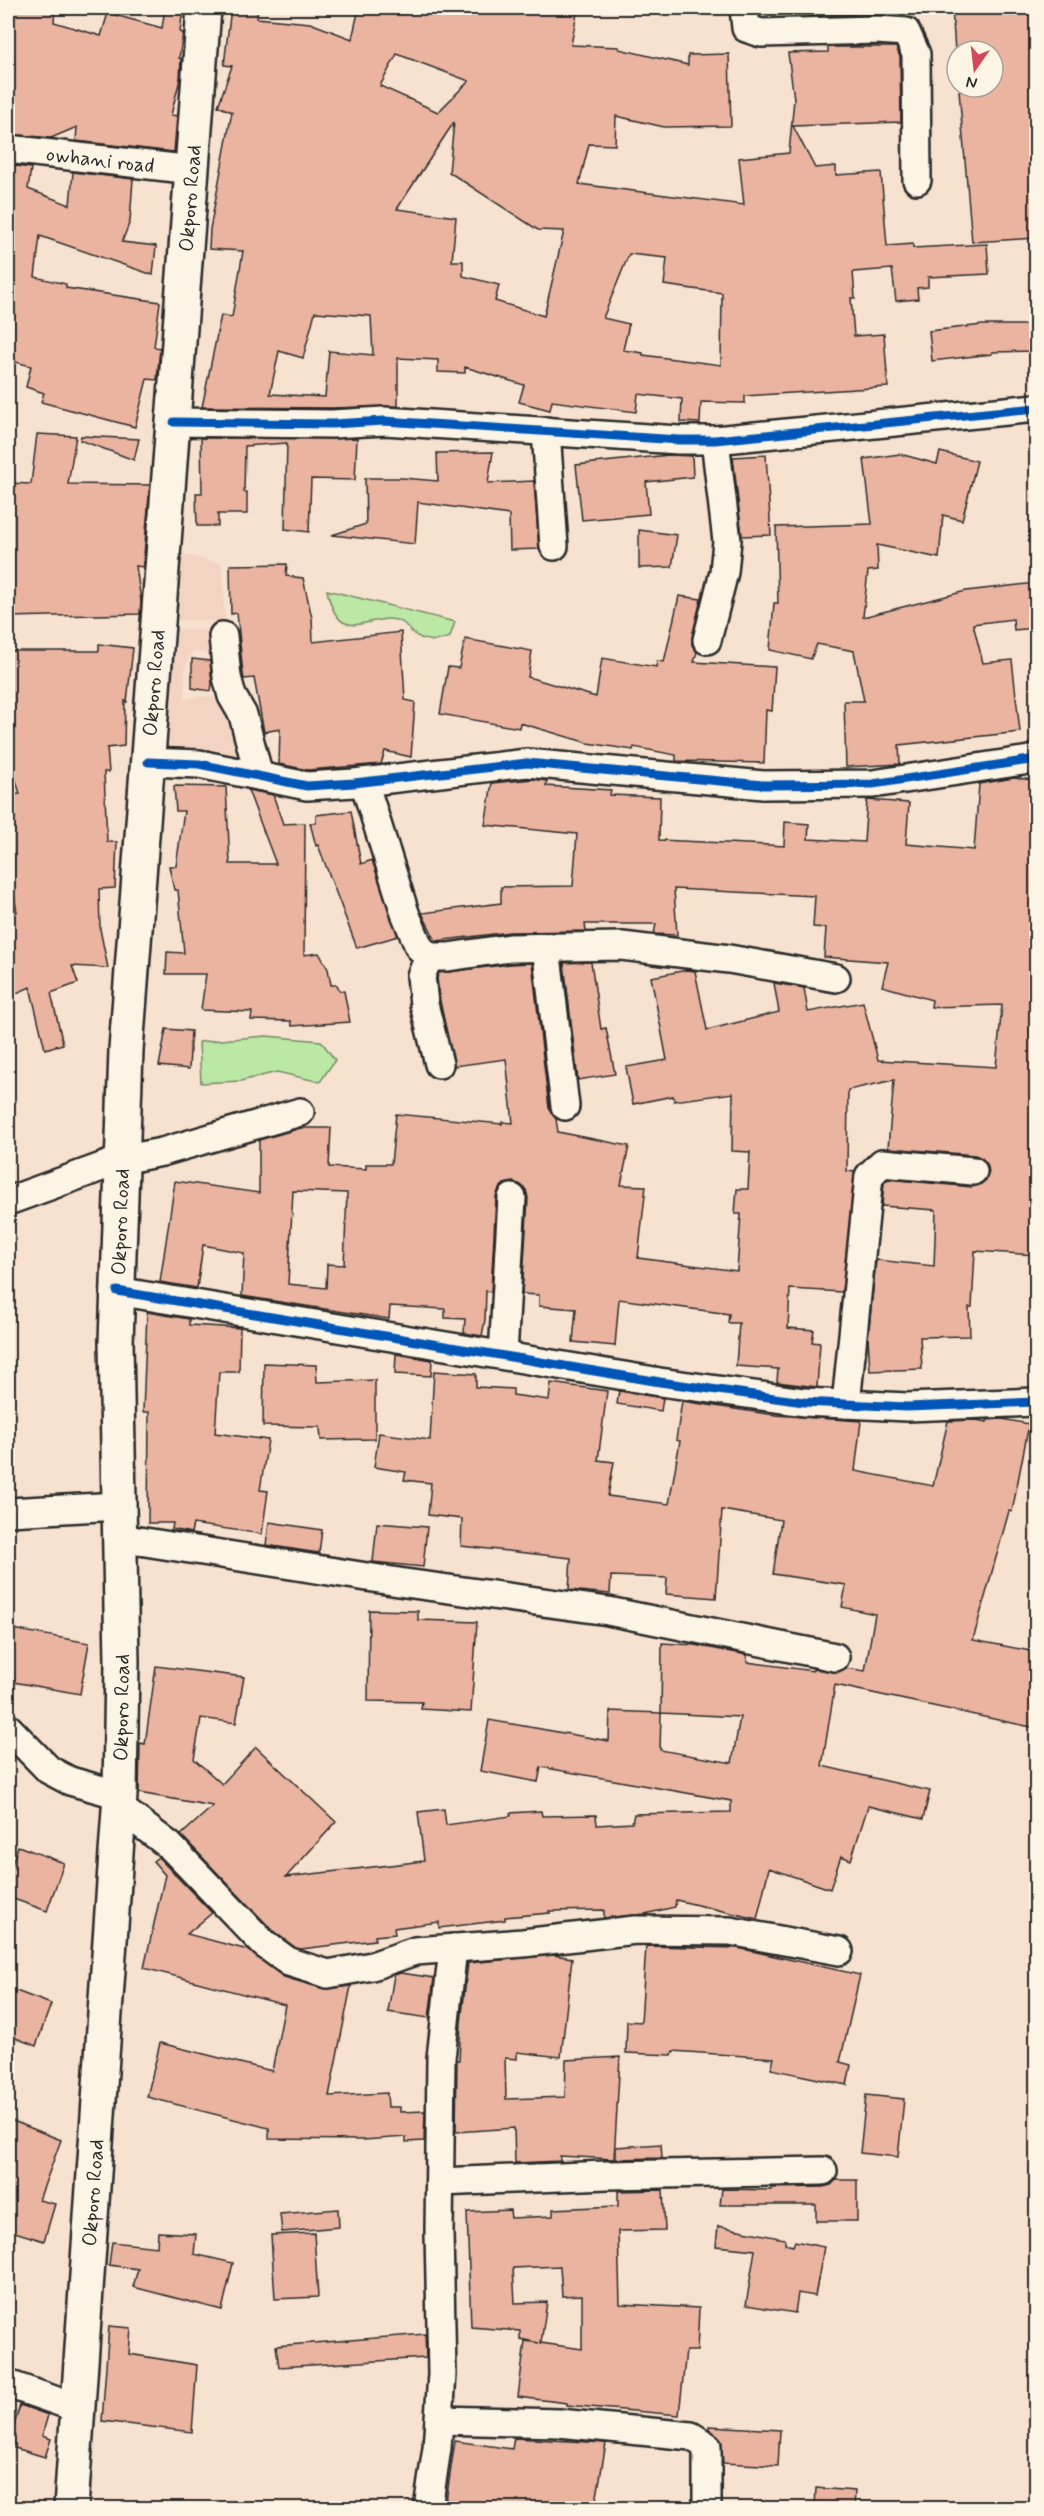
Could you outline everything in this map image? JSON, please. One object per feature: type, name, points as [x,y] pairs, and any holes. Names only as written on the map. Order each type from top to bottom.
[{"type":"main road","name":"Okporo Road","points":[[71,2508],[119,1801],[122,1662],[117,1291],[126,1050],[193,170],[199,48],[204,8]]},
{"type":"street","points":[[744,8],[746,28],[761,33],[877,30],[906,32],[916,54],[917,180]]},
{"type":"street","name":"owhani road","points":[[8,149],[193,170]]},
{"type":"street","points":[[174,422],[332,424],[384,421],[715,440],[1036,408]]},
{"type":"street","points":[[546,431],[554,546]]},
{"type":"street","points":[[707,640],[724,572],[727,541],[715,440]]},
{"type":"street","points":[[223,636],[227,677],[232,696],[243,715],[259,776]]},
{"type":"street","points":[[148,762],[199,764],[307,786],[364,782],[527,763],[763,785],[873,784],[1036,759]]},
{"type":"street","points":[[364,782],[405,913],[419,947],[429,957],[448,957],[510,948],[622,946],[729,959],[836,978]]},
{"type":"street","points":[[546,947],[565,1106]]},
{"type":"street","points":[[429,957],[422,976],[423,995],[439,1064]]},
{"type":"street","points":[[8,1201],[121,1160],[162,1152],[300,1112]]},
{"type":"street","points":[[846,1404],[869,1176],[882,1163],[973,1171]]},
{"type":"street","points":[[503,1354],[512,1198]]},
{"type":"street","points":[[117,1291],[672,1383],[804,1402],[907,1407],[1036,1402]]},
{"type":"street","points":[[8,1512],[119,1506]]},
{"type":"street","points":[[120,1538],[405,1583],[608,1611],[835,1657]]},
{"type":"street","points":[[8,1728],[49,1770],[70,1782],[119,1801],[170,1846],[263,1943],[289,1962],[327,1974],[372,1966],[415,1951],[523,1943],[635,1930],[730,1931],[839,1951]]},
{"type":"street","points":[[428,2508],[442,2374],[441,2058],[453,1948]]},
{"type":"street","points":[[440,2182],[607,2175],[823,2171]]},
{"type":"street","points":[[8,2384],[77,2408]]},
{"type":"street","points":[[439,2420],[559,2423],[691,2436],[707,2446],[707,2508]]},
{"type":"shaded area","points":[[180,553],[222,564],[225,621],[170,620]]},
{"type":"shaded area","points":[[174,629],[212,630],[213,655],[193,651],[185,667],[185,699],[201,696],[216,698],[248,763],[163,748],[170,676],[176,654]]},
{"type":"green space","points":[[327,590],[455,622],[450,637],[435,641],[421,638],[402,622],[391,619],[349,624],[340,620],[333,609]]},
{"type":"green space","points":[[266,1036],[321,1041],[335,1060],[320,1082],[277,1072],[241,1081],[201,1083],[199,1042]]},
{"type":"building","points":[[10,8],[55,8],[54,22],[101,36],[108,13],[162,28],[165,8],[183,8],[180,32],[183,33],[179,58],[181,59],[180,79],[171,115],[177,116],[174,152],[76,141],[77,127],[51,138],[8,134]]},
{"type":"building","points":[[231,8],[258,8],[257,18],[310,23],[352,39],[359,8],[578,8],[571,45],[619,47],[619,49],[688,65],[688,55],[729,54],[731,126],[664,127],[616,116],[615,145],[589,144],[579,184],[744,205],[739,158],[789,153],[794,99],[788,53],[828,52],[828,47],[896,47],[900,57],[901,122],[793,126],[815,168],[836,166],[836,175],[881,172],[887,246],[913,244],[913,248],[987,244],[989,274],[928,277],[928,287],[917,288],[918,299],[896,301],[892,269],[853,272],[855,298],[851,298],[854,336],[884,334],[888,387],[745,396],[745,403],[701,402],[700,423],[681,422],[682,399],[638,394],[636,412],[552,401],[550,410],[519,402],[524,385],[465,367],[465,373],[438,372],[438,360],[398,358],[398,406],[202,407],[221,315],[232,317],[243,251],[209,249],[210,229],[232,112],[218,106],[232,66],[224,65]],"holes":[[[397,54],[469,81],[438,112],[380,86]],[[454,122],[449,172],[538,230],[564,231],[544,316],[495,301],[499,285],[463,276],[463,261],[452,261],[456,217],[397,209]],[[629,254],[667,258],[664,285],[722,293],[721,365],[643,355],[643,353],[623,350],[629,324],[603,318]],[[315,312],[371,316],[373,355],[329,351],[325,397],[270,394],[279,351],[303,358]]]},
{"type":"building","points":[[808,8],[853,8],[854,15],[808,16]]},
{"type":"building","points":[[952,8],[1036,8],[1036,238],[972,242],[960,99],[1005,99],[1005,39],[954,39]]},
{"type":"building","points":[[8,165],[31,168],[28,189],[70,205],[73,172],[133,179],[130,221],[122,242],[156,246],[153,275],[40,236],[35,277],[66,284],[66,288],[160,302],[154,347],[160,348],[157,380],[147,379],[135,427],[41,402],[44,393],[26,387],[31,366],[8,360]]},
{"type":"building","points":[[983,325],[1036,325],[1036,351],[992,352],[992,354],[932,361],[929,331]]},
{"type":"building","points":[[37,434],[76,436],[68,484],[150,485],[143,567],[136,566],[141,601],[140,614],[8,617],[8,483],[31,484]]},
{"type":"building","points":[[81,436],[139,439],[134,460],[80,440]]},
{"type":"building","points":[[201,438],[357,438],[355,480],[311,479],[309,532],[285,529],[287,443],[245,446],[244,492],[247,492],[247,514],[218,514],[218,526],[197,526],[196,493],[202,493]]},
{"type":"building","points":[[493,452],[488,483],[534,481],[539,549],[510,550],[509,515],[418,502],[415,544],[332,535],[366,524],[365,478],[438,481],[437,453]]},
{"type":"building","points":[[940,452],[977,461],[962,520],[943,515],[939,558],[877,545],[878,570],[868,571],[863,617],[966,591],[1036,583],[1036,628],[1014,630],[1013,619],[973,624],[983,663],[1012,660],[1020,732],[899,745],[900,764],[846,767],[844,701],[864,701],[854,651],[817,644],[811,659],[770,650],[774,603],[778,603],[776,527],[872,524],[864,459],[900,454],[937,464]]},
{"type":"building","points":[[669,455],[692,456],[693,477],[646,482],[649,514],[582,520],[576,465]]},
{"type":"building","points":[[766,455],[771,535],[742,536],[733,457]]},
{"type":"building","points":[[639,530],[677,535],[672,567],[639,568]]},
{"type":"building","points":[[287,564],[286,576],[303,578],[312,618],[313,642],[401,632],[405,700],[415,702],[411,757],[385,751],[381,764],[308,770],[279,764],[280,729],[264,732],[254,678],[244,679],[237,613],[231,614],[230,565]]},
{"type":"building","points":[[679,596],[701,599],[692,637],[692,645],[697,652],[694,662],[775,667],[772,711],[766,710],[764,763],[676,761],[676,755],[634,747],[633,750],[588,743],[520,723],[519,728],[440,714],[448,667],[459,668],[465,639],[532,651],[528,677],[596,697],[602,658],[656,667],[657,661],[664,662]]},
{"type":"building","points":[[99,644],[133,648],[127,702],[125,701],[124,746],[107,748],[109,772],[104,772],[107,842],[117,842],[115,888],[99,889],[100,929],[108,968],[72,966],[78,983],[51,993],[63,1044],[45,1049],[30,987],[8,997],[8,914],[17,912],[8,864],[8,795],[20,794],[13,770],[8,727],[8,651],[99,651]]},
{"type":"building","points":[[192,659],[210,661],[211,691],[192,688]]},
{"type":"building","points":[[1013,778],[1036,780],[1036,1255],[975,1251],[972,1307],[969,1307],[970,1336],[920,1337],[922,1369],[870,1371],[868,1338],[876,1260],[934,1266],[936,1210],[882,1206],[884,1183],[888,1179],[972,1187],[986,1180],[989,1172],[987,1164],[975,1155],[888,1148],[894,1080],[848,1090],[847,1171],[855,1172],[842,1292],[790,1289],[788,1328],[814,1330],[812,1342],[820,1343],[817,1387],[777,1382],[778,1369],[736,1366],[739,1323],[728,1323],[729,1314],[619,1299],[615,1346],[573,1342],[576,1309],[539,1306],[539,1295],[522,1294],[528,1198],[526,1190],[513,1182],[504,1184],[496,1197],[491,1292],[486,1291],[482,1336],[464,1333],[465,1319],[445,1318],[445,1309],[390,1306],[389,1319],[242,1296],[244,1253],[203,1245],[197,1288],[160,1282],[175,1181],[259,1193],[259,1140],[301,1128],[331,1128],[329,1167],[366,1169],[366,1164],[391,1164],[396,1114],[502,1124],[502,1122],[513,1123],[506,1059],[454,1066],[437,978],[439,973],[532,963],[549,1108],[556,1119],[558,1132],[629,1146],[621,1185],[646,1186],[638,1258],[737,1271],[741,1214],[735,1214],[737,1189],[748,1189],[750,1152],[732,1151],[733,1093],[674,1101],[673,1096],[633,1104],[626,1067],[667,1060],[651,977],[687,970],[695,971],[707,1030],[779,1012],[774,983],[804,988],[808,1012],[863,1002],[878,1060],[996,1067],[1002,1005],[931,1007],[932,1000],[882,986],[888,962],[824,957],[826,928],[813,927],[815,896],[674,889],[677,935],[654,934],[656,924],[585,924],[586,931],[510,932],[436,941],[422,913],[501,903],[501,887],[573,886],[577,834],[485,825],[492,783],[533,779],[547,781],[546,786],[611,790],[610,795],[660,797],[659,840],[784,846],[785,822],[809,824],[808,839],[864,842],[867,800],[909,803],[906,844],[974,850],[979,784]],"holes":[[[293,1191],[347,1193],[344,1265],[327,1264],[326,1288],[288,1284]]]},
{"type":"building","points":[[174,786],[226,787],[230,864],[276,864],[248,790],[273,795],[283,824],[305,823],[304,955],[319,953],[328,969],[331,985],[337,985],[340,991],[344,991],[350,1022],[292,1026],[291,1021],[251,1020],[252,1012],[201,1010],[206,974],[166,974],[167,952],[184,953],[178,890],[174,890],[169,866],[176,866],[184,811],[176,811]]},
{"type":"building","points":[[351,811],[361,864],[372,860],[398,936],[357,948],[318,845],[316,846],[310,823],[316,823],[316,815]]},
{"type":"building","points":[[591,962],[601,1029],[606,1028],[615,1074],[578,1080],[564,963]]},
{"type":"building","points":[[166,1029],[191,1031],[189,1069],[159,1066]]},
{"type":"building","points":[[147,1312],[189,1319],[189,1325],[240,1328],[239,1372],[219,1372],[215,1433],[268,1440],[260,1490],[268,1491],[262,1534],[193,1524],[191,1533],[172,1529],[173,1523],[148,1523],[149,1412],[143,1412]]},
{"type":"building","points":[[396,1354],[432,1360],[431,1376],[395,1374]]},
{"type":"building","points":[[264,1363],[316,1365],[317,1382],[375,1380],[375,1439],[321,1440],[320,1427],[263,1426]]},
{"type":"building","points":[[434,1371],[476,1374],[476,1387],[513,1389],[513,1395],[549,1400],[551,1383],[607,1391],[598,1460],[614,1462],[608,1496],[669,1504],[680,1441],[676,1440],[682,1401],[775,1415],[861,1421],[855,1471],[933,1486],[948,1421],[987,1422],[987,1420],[1002,1419],[1029,1424],[1012,1512],[1009,1511],[973,1640],[1036,1652],[1036,1728],[835,1685],[822,1766],[930,1791],[923,1819],[868,1806],[851,1860],[841,1856],[830,1889],[769,1868],[757,1919],[676,1900],[675,1907],[645,1914],[604,1918],[604,1910],[549,1911],[550,1913],[505,1917],[505,1920],[439,1928],[439,1922],[394,1928],[395,1934],[375,1936],[375,1940],[296,1948],[273,1931],[181,1835],[213,1806],[139,1793],[140,1743],[145,1744],[156,1666],[244,1677],[236,1723],[201,1718],[194,1759],[222,1784],[256,1747],[336,1822],[286,1877],[424,1861],[418,1812],[444,1809],[446,1825],[511,1816],[510,1813],[541,1811],[542,1816],[596,1815],[597,1825],[632,1823],[634,1814],[731,1812],[731,1801],[541,1767],[538,1782],[480,1771],[489,1720],[609,1741],[610,1711],[661,1713],[662,1643],[695,1645],[747,1655],[747,1662],[813,1671],[813,1669],[839,1672],[846,1668],[865,1671],[875,1614],[842,1607],[846,1585],[773,1574],[781,1520],[722,1510],[716,1598],[666,1594],[667,1578],[611,1576],[610,1594],[569,1590],[571,1558],[461,1546],[462,1519],[428,1515],[431,1483],[404,1480],[406,1472],[374,1467],[379,1433],[430,1440]],"holes":[[[661,1713],[740,1717],[732,1763],[660,1750]]]},
{"type":"building","points":[[619,1391],[663,1398],[661,1411],[617,1404]]},
{"type":"building","points":[[269,1522],[322,1530],[319,1553],[266,1545]]},
{"type":"building","points":[[377,1523],[427,1527],[423,1567],[373,1562]]},
{"type":"building","points":[[369,1610],[418,1611],[418,1620],[477,1622],[471,1712],[421,1709],[422,1702],[368,1701]]},
{"type":"building","points":[[8,1628],[89,1643],[80,1694],[8,1681]]},
{"type":"building","points":[[18,1846],[64,1863],[47,1911],[8,1897],[8,1876]]},
{"type":"building","points":[[158,1857],[212,1913],[187,1934],[248,1950],[284,1977],[324,1989],[351,1986],[329,2096],[387,2093],[388,2107],[400,2107],[400,2112],[425,2111],[424,2141],[406,2142],[406,2137],[363,2140],[269,2139],[269,2128],[147,2097],[160,2043],[272,2071],[285,2005],[144,1968],[165,1875],[153,1861]]},
{"type":"building","points":[[646,1946],[738,1948],[860,1975],[840,2062],[851,2065],[847,2085],[771,2069],[774,2058],[673,2051],[672,2055],[626,2053],[627,2021],[641,2022]]},
{"type":"building","points":[[553,1955],[572,1958],[561,2057],[517,2052],[517,2059],[505,2058],[506,2099],[565,2097],[566,2060],[620,2057],[614,2159],[560,2156],[560,2161],[515,2163],[514,2128],[456,2132],[457,2060],[459,2060],[468,1963]]},
{"type":"building","points":[[401,1973],[434,1978],[429,2018],[388,2012],[394,1975]]},
{"type":"building","points":[[8,1988],[51,2004],[36,2046],[8,2035]]},
{"type":"building","points":[[866,2095],[904,2099],[898,2157],[860,2153]]},
{"type":"building","points":[[8,2119],[61,2140],[39,2200],[55,2204],[44,2241],[8,2230]]},
{"type":"building","points":[[661,2144],[662,2158],[616,2159],[616,2147]]},
{"type":"building","points":[[836,2180],[857,2180],[857,2221],[816,2221],[816,2205],[720,2205],[722,2189],[771,2190],[771,2188],[823,2187],[831,2185]]},
{"type":"building","points":[[663,2190],[665,2230],[618,2231],[620,2304],[699,2308],[697,2351],[686,2351],[679,2415],[567,2405],[567,2403],[518,2397],[525,2341],[539,2343],[520,2339],[520,2331],[471,2327],[467,2212],[510,2210],[511,2218],[553,2216],[553,2209],[618,2206],[618,2191]],"holes":[[[560,2266],[562,2296],[582,2295],[582,2349],[541,2343],[547,2302],[515,2303],[513,2268]]]},
{"type":"building","points":[[338,2209],[339,2227],[282,2232],[280,2214]]},
{"type":"building","points":[[718,2226],[785,2239],[785,2244],[793,2246],[795,2241],[824,2247],[815,2296],[798,2293],[795,2313],[746,2305],[755,2250],[716,2246]]},
{"type":"building","points":[[158,2232],[196,2234],[194,2254],[233,2263],[222,2310],[133,2287],[138,2269],[109,2265],[112,2242],[157,2247]]},
{"type":"building","points":[[314,2233],[318,2297],[275,2299],[271,2235]]},
{"type":"building","points":[[109,2326],[131,2328],[129,2354],[197,2365],[192,2432],[102,2421]]},
{"type":"building","points":[[425,2334],[426,2358],[279,2367],[276,2346]]},
{"type":"building","points":[[20,2405],[48,2415],[42,2436],[51,2439],[45,2457],[8,2446]]},
{"type":"building","points":[[709,2426],[780,2430],[778,2466],[723,2463],[721,2439],[709,2429]]},
{"type":"building","points":[[514,2438],[606,2443],[595,2508],[445,2508],[455,2441],[512,2449]]},
{"type":"building","points":[[816,2488],[855,2491],[854,2508],[815,2508]]},
{"type":"cycle path","points":[[174,422],[332,424],[384,421],[679,440],[715,440],[1036,408]]},
{"type":"cycle path","points":[[148,762],[199,764],[307,786],[354,783],[527,763],[763,785],[873,784],[1036,759]]},
{"type":"cycle path","points":[[117,1291],[660,1382],[804,1402],[907,1407],[1036,1402]]}]
